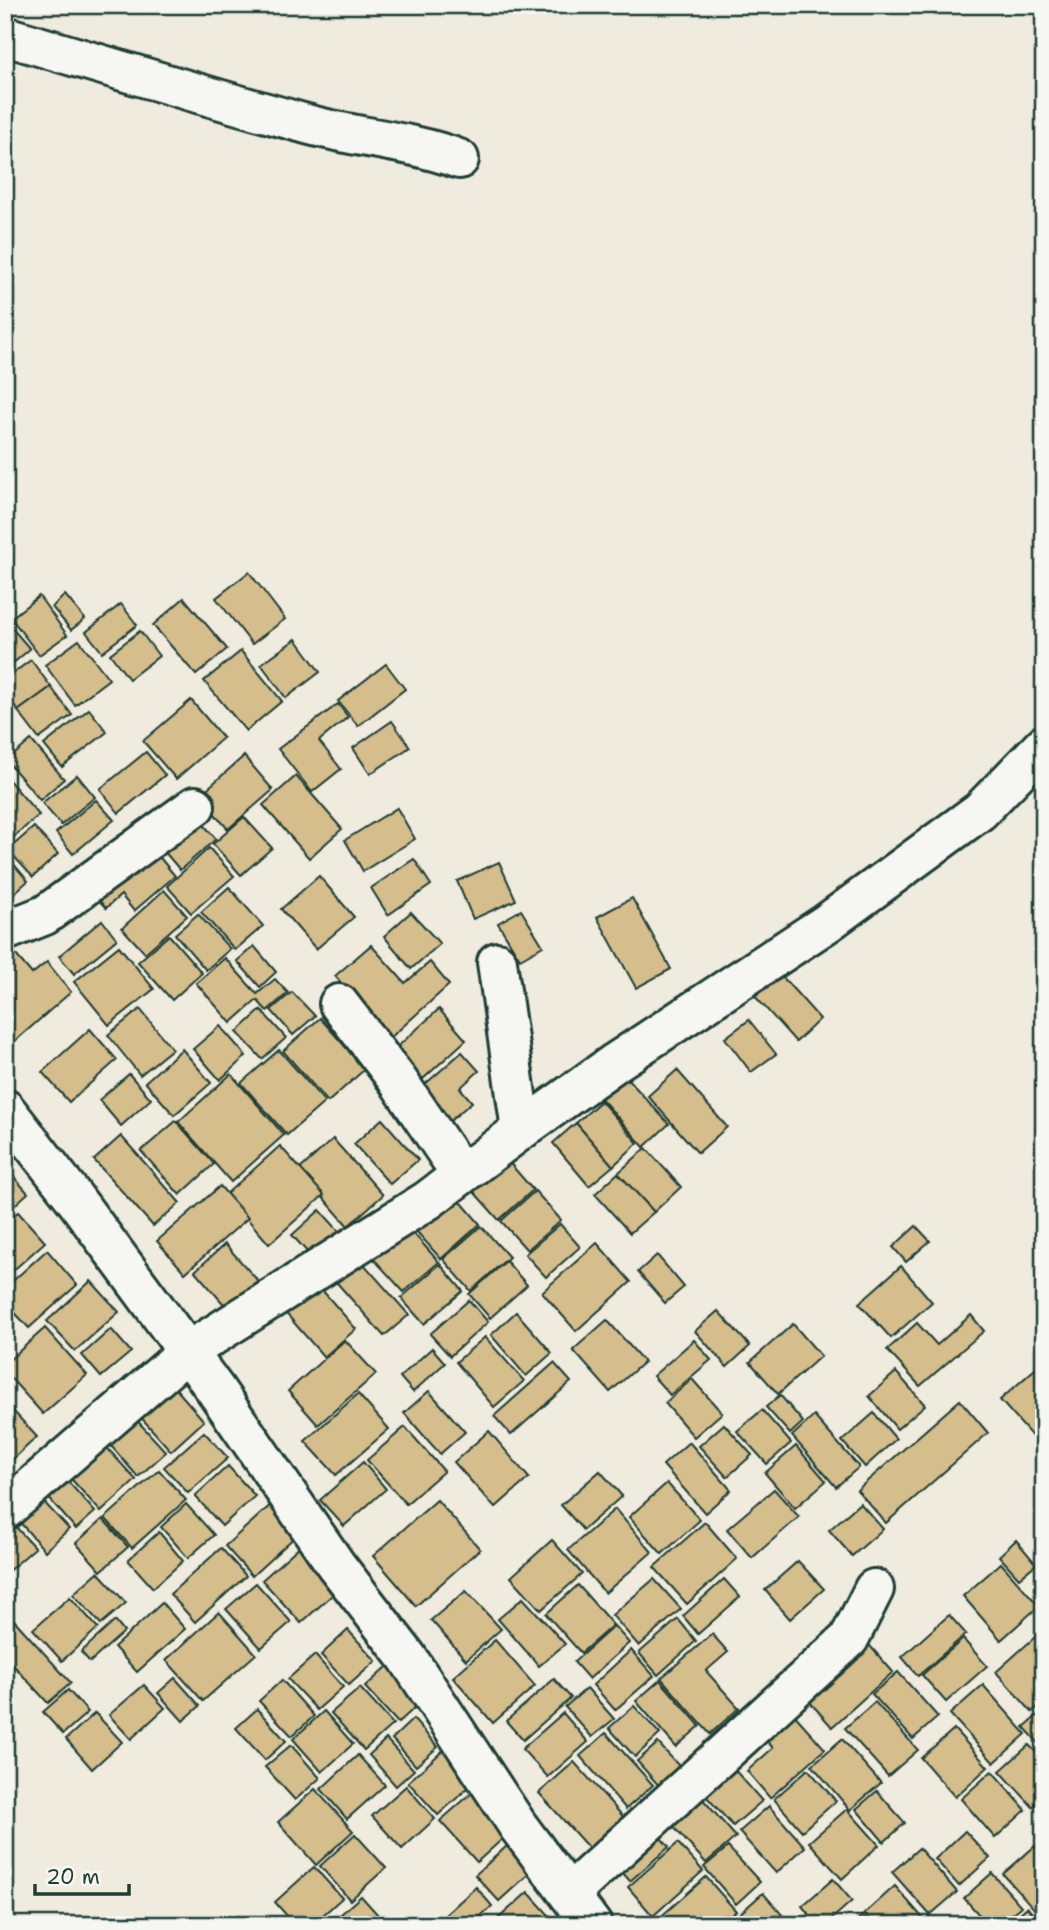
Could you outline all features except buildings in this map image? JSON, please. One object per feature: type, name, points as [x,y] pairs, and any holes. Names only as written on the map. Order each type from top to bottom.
[{"type":"street","points":[[5,36],[306,124],[388,139],[440,151],[459,159]]},
{"type":"street","points":[[5,1510],[187,1352],[428,1200],[616,1062],[827,923],[980,811],[1044,745]]},
{"type":"street","points":[[5,931],[46,915],[195,806]]},
{"type":"street","points":[[497,962],[521,1130]]},
{"type":"street","points":[[339,1004],[396,1078],[461,1174]]},
{"type":"street","points":[[5,1109],[215,1389],[336,1564],[407,1657],[518,1826],[592,1925]]},
{"type":"street","points":[[569,1894],[849,1639],[874,1589]]}]
